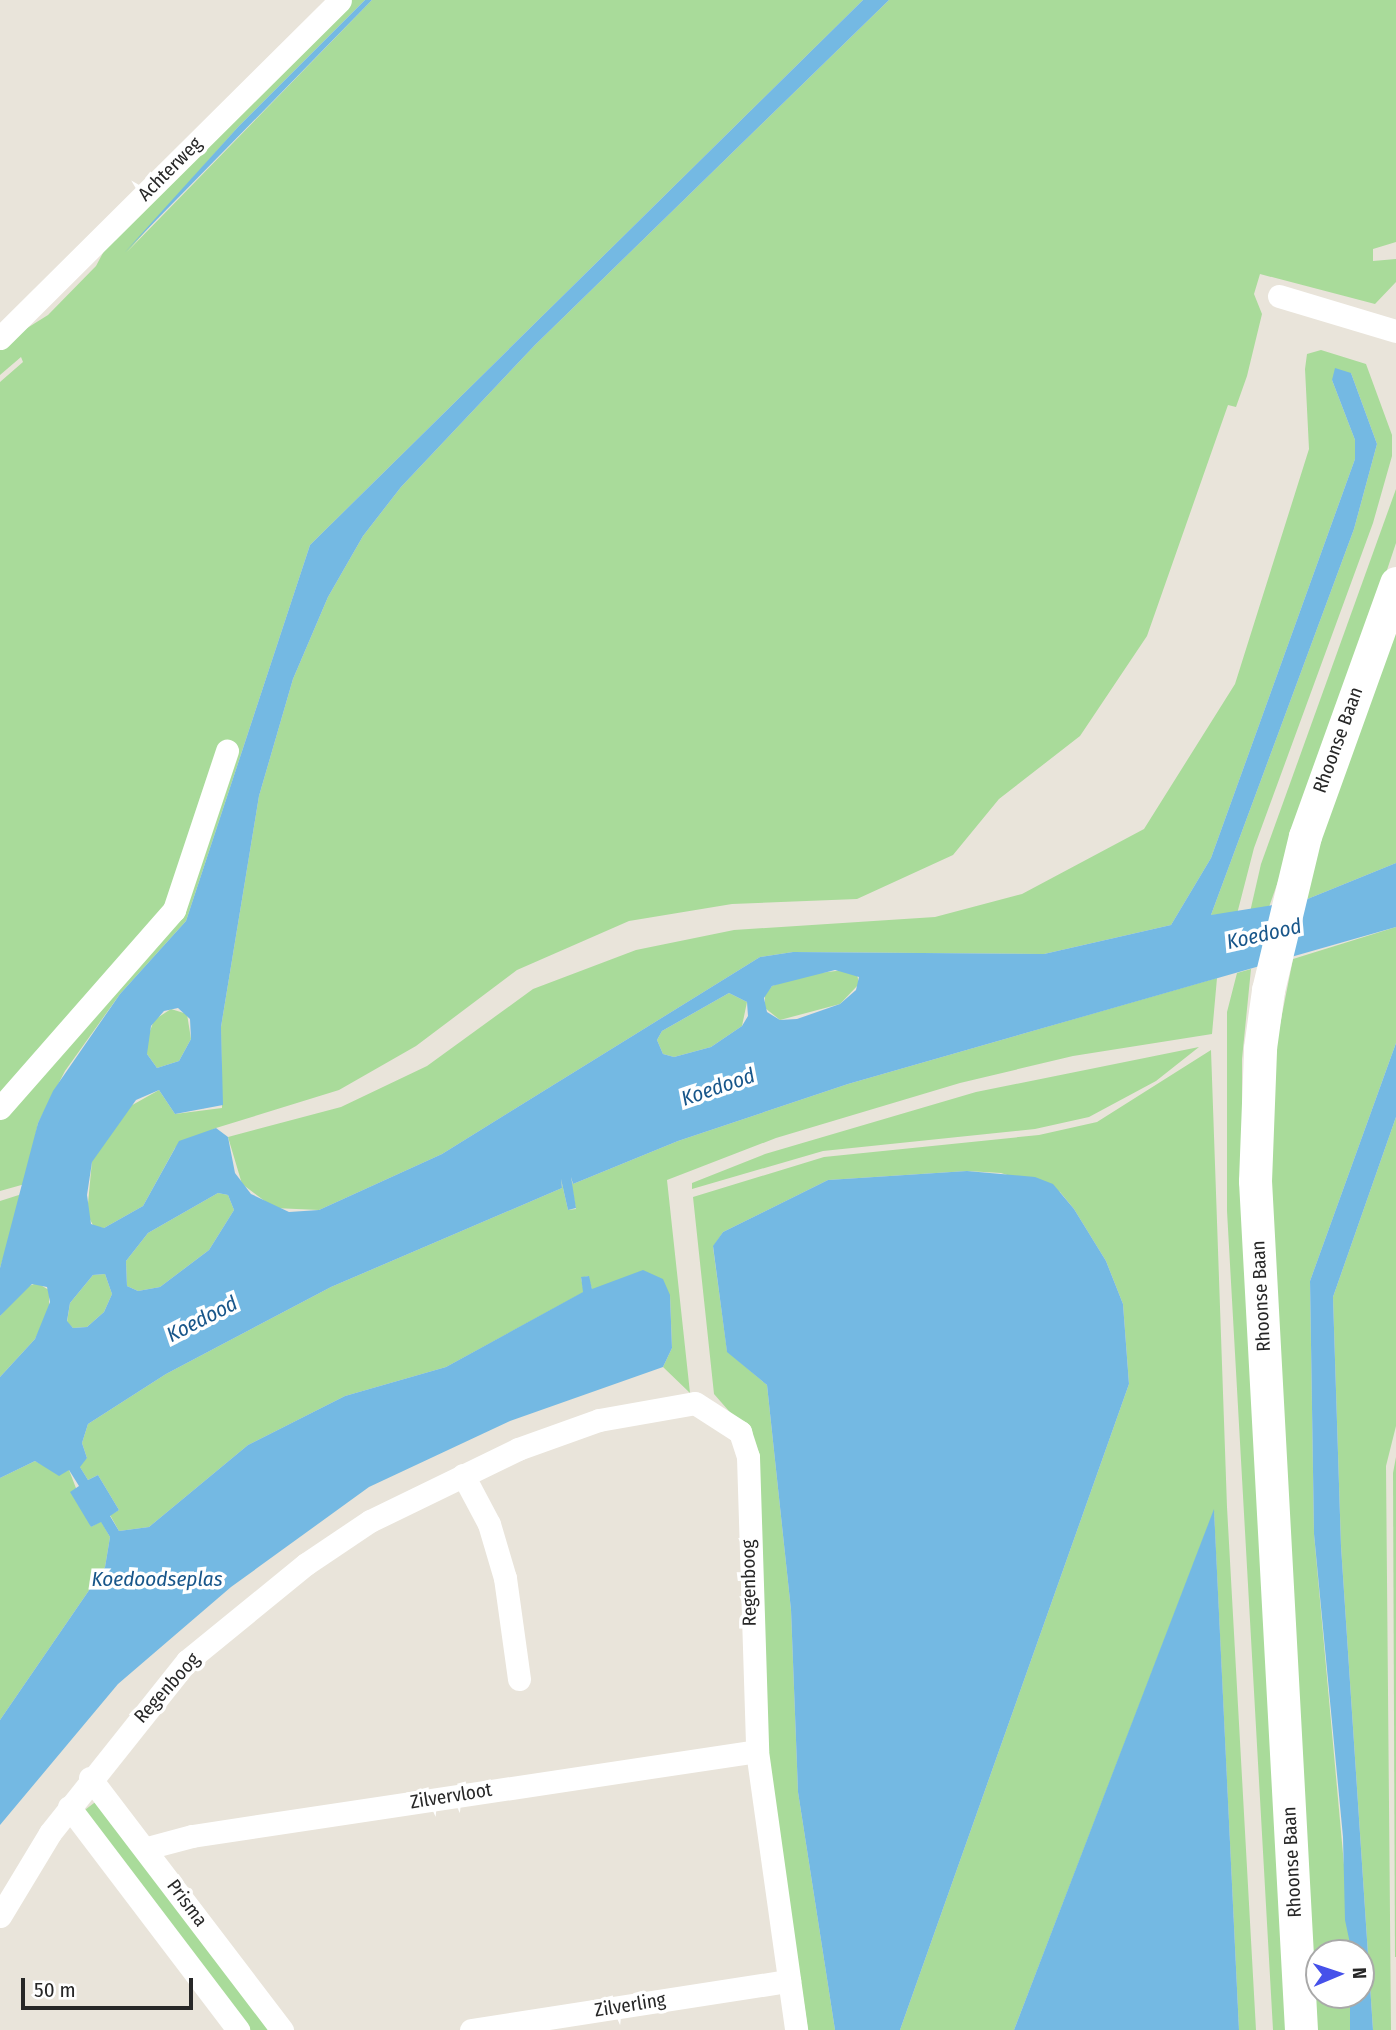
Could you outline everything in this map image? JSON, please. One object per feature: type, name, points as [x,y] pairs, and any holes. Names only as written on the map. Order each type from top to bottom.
[{"type":"main road","name":"Rhoonse Baan","points":[[1301,2030],[1255,1181],[1268,990],[1294,878],[1332,753],[1396,583]]},
{"type":"street","name":"Achterweg","points":[[0,338],[340,0]]},
{"type":"street","points":[[1279,296],[1396,331]]},
{"type":"street","points":[[0,1108],[174,910],[227,751]]},
{"type":"street","name":"Regenboog","points":[[0,1916],[90,1778],[187,1661],[295,1573],[370,1521],[518,1449],[652,1408],[695,1404],[726,1418],[740,1432],[748,1457],[757,1751],[796,2030]]},
{"type":"street","points":[[463,1475],[489,1524],[505,1578],[519,1679]]},
{"type":"street","name":"Zilvervloot","points":[[146,1849],[192,1836],[757,1751]]},
{"type":"street","name":"Prisma","points":[[90,1778],[282,2030]]},
{"type":"street","name":"Prisma","points":[[69,1807],[238,2030]]},
{"type":"street","name":"Zilverling","points":[[471,2030],[789,1980]]},
{"type":"green space","points":[[347,0],[365,0],[238,127],[127,252],[372,0],[863,0],[310,545],[186,921],[120,994],[65,1071],[38,1123],[25,1184],[0,1191],[0,1116],[176,896],[0,1101],[0,382],[23,362],[21,357],[0,375],[0,345],[48,315],[96,266],[113,234]]},
{"type":"green space","points":[[889,0],[1396,0],[1396,242],[1373,249],[1373,261],[1396,259],[1396,282],[1375,304],[1260,274],[1254,294],[1262,314],[1247,376],[1236,407],[1228,405],[1147,636],[1080,736],[999,799],[953,855],[857,899],[732,904],[629,921],[517,970],[416,1046],[339,1090],[216,1128],[175,1148],[143,1206],[104,1228],[94,1227],[87,1214],[92,1161],[127,1108],[159,1090],[175,1114],[222,1108],[221,1027],[259,796],[293,679],[328,597],[363,536],[401,487],[535,345]]},
{"type":"green space","points":[[1321,350],[1366,364],[1392,435],[1392,456],[1373,523],[1254,848],[1237,914],[1211,915],[1354,529],[1377,444],[1351,373],[1332,380],[1355,440],[1355,459],[1211,858],[1171,925],[1044,954],[793,952],[760,957],[442,1154],[319,1210],[274,1208],[242,1184],[228,1137],[341,1107],[427,1066],[533,989],[636,950],[734,930],[935,917],[1022,894],[1144,829],[1235,684],[1309,449],[1305,369],[1307,354]]},
{"type":"green space","points":[[1396,489],[1396,543],[1386,573],[1269,907],[1250,912],[1261,864]]},
{"type":"green space","points":[[1396,622],[1396,863],[1305,900],[1323,822]]},
{"type":"green space","points":[[1396,927],[1396,1043],[1310,1281],[1314,1534],[1351,1939],[1310,1939],[1268,1182],[1270,1075],[1293,959]]},
{"type":"green space","points":[[1251,969],[1242,1059],[1242,1205],[1287,2030],[1273,2030],[1227,1211],[1227,1012],[1237,973]]},
{"type":"green space","points":[[844,970],[857,974],[859,984],[840,1004],[780,1020],[765,1008],[765,995],[772,986],[803,975]]},
{"type":"green space","points":[[1217,978],[1212,1034],[1073,1056],[960,1083],[776,1138],[667,1180],[690,1393],[663,1367],[672,1348],[670,1295],[592,1289],[588,1276],[581,1278],[584,1292],[446,1367],[345,1396],[248,1445],[149,1527],[119,1531],[110,1515],[119,1510],[98,1475],[88,1480],[78,1464],[87,1458],[82,1443],[88,1424],[166,1374],[331,1287],[562,1188],[561,1179],[568,1210],[576,1209],[570,1177],[573,1184],[678,1141],[848,1084]]},
{"type":"green space","points":[[729,993],[747,1002],[742,1026],[711,1047],[674,1057],[663,1054],[657,1040],[662,1031]]},
{"type":"green space","points":[[171,1009],[187,1014],[191,1039],[179,1061],[157,1068],[147,1054],[147,1039],[154,1020]]},
{"type":"green space","points":[[1199,1047],[1156,1081],[1089,1117],[1035,1129],[823,1151],[692,1189],[692,1183],[765,1154],[976,1092]]},
{"type":"green space","points":[[1211,1050],[1227,1507],[1256,2030],[1239,2030],[1214,1511],[1014,2030],[900,2030],[1129,1384],[1123,1304],[1106,1261],[1074,1209],[1060,1192],[1001,1173],[967,1171],[828,1180],[723,1232],[713,1247],[727,1351],[767,1385],[791,1610],[798,1792],[835,2030],[808,2030],[770,1776],[735,1418],[714,1394],[693,1197],[824,1157],[1039,1135],[1097,1122]]},
{"type":"green space","points":[[1396,1117],[1396,1426],[1386,1466],[1391,2030],[1373,2030],[1375,1939],[1367,1939],[1341,1546],[1333,1297]]},
{"type":"green space","points":[[218,1193],[228,1195],[234,1210],[209,1250],[160,1287],[138,1291],[127,1286],[126,1261],[148,1233]]},
{"type":"green space","points":[[22,1194],[14,1223],[0,1268],[0,1201]]},
{"type":"green space","points":[[105,1274],[112,1294],[104,1312],[87,1327],[73,1328],[67,1322],[70,1303],[93,1275]]},
{"type":"green space","points":[[37,1283],[49,1290],[49,1312],[35,1339],[0,1377],[0,1316],[23,1288]]},
{"type":"green space","points":[[1396,1457],[1396,1957],[1395,1957],[1393,1473]]},
{"type":"green space","points":[[35,1461],[55,1471],[69,1470],[91,1527],[101,1521],[110,1537],[105,1567],[0,1720],[0,1478]]},
{"type":"green space","points":[[98,1800],[271,2030],[248,2030],[83,1811]]},
{"type":"green space","points":[[1314,2009],[1352,2009],[1350,2030],[1315,2030]]},
{"type":"water","points":[[365,0],[372,0],[125,252],[238,127]]},
{"type":"water","points":[[863,0],[889,0],[535,345],[401,487],[363,536],[328,597],[293,679],[259,796],[221,1027],[223,1105],[175,1114],[159,1090],[136,1100],[92,1162],[87,1195],[91,1224],[104,1228],[143,1206],[179,1141],[216,1128],[228,1137],[235,1173],[251,1194],[289,1212],[319,1210],[442,1154],[760,957],[793,952],[1044,954],[1171,925],[1211,858],[1355,459],[1355,440],[1332,380],[1335,368],[1351,373],[1377,444],[1354,529],[1211,915],[1305,900],[1396,863],[1396,927],[848,1084],[678,1141],[573,1184],[571,1177],[576,1208],[568,1210],[561,1179],[562,1188],[331,1287],[166,1374],[88,1424],[82,1443],[87,1458],[80,1467],[88,1480],[98,1475],[119,1510],[110,1516],[119,1531],[149,1527],[248,1445],[345,1396],[446,1367],[583,1292],[581,1277],[589,1276],[592,1289],[643,1270],[663,1279],[670,1295],[672,1348],[663,1367],[510,1421],[369,1487],[231,1587],[118,1684],[0,1825],[0,1720],[105,1567],[110,1537],[101,1522],[91,1527],[70,1492],[79,1486],[69,1470],[59,1476],[35,1461],[0,1478],[0,1377],[35,1339],[50,1302],[47,1287],[32,1284],[0,1316],[0,1268],[38,1123],[53,1091],[120,994],[186,921],[310,545]],"holes":[[[835,970],[859,977],[856,990],[840,1004],[797,1019],[780,1020],[767,1012],[764,998],[772,986]],[[729,993],[747,1002],[748,1016],[742,1026],[711,1047],[674,1057],[663,1054],[657,1040],[662,1031]],[[178,1008],[190,1019],[191,1039],[179,1061],[157,1068],[147,1054],[151,1026],[164,1011]],[[218,1193],[228,1195],[234,1210],[209,1250],[160,1287],[138,1291],[127,1286],[126,1261],[148,1233]],[[105,1274],[112,1294],[104,1312],[87,1327],[73,1328],[67,1321],[70,1303],[93,1275]]]},
{"type":"water","points":[[1396,1043],[1396,1117],[1333,1297],[1341,1546],[1367,1939],[1349,1939],[1345,1920],[1343,1837],[1314,1534],[1310,1281]]},
{"type":"water","points":[[967,1171],[1035,1177],[1053,1184],[1074,1209],[1106,1261],[1123,1304],[1129,1384],[900,2030],[835,2030],[798,1792],[791,1610],[767,1385],[727,1352],[713,1246],[723,1232],[828,1180]]},
{"type":"water","points":[[1214,1509],[1239,2030],[1014,2030]]},
{"type":"water","points":[[1350,2009],[1372,2009],[1373,2030],[1350,2030]]},
{"type":"water label","name":"Koedood","points":[[1264,934]]},
{"type":"water label","name":"Koedood","points":[[718,1087]]},
{"type":"water label","name":"Koedood","points":[[202,1319]]},
{"type":"water label","name":"Koedoodseplas","points":[[157,1579]]}]
